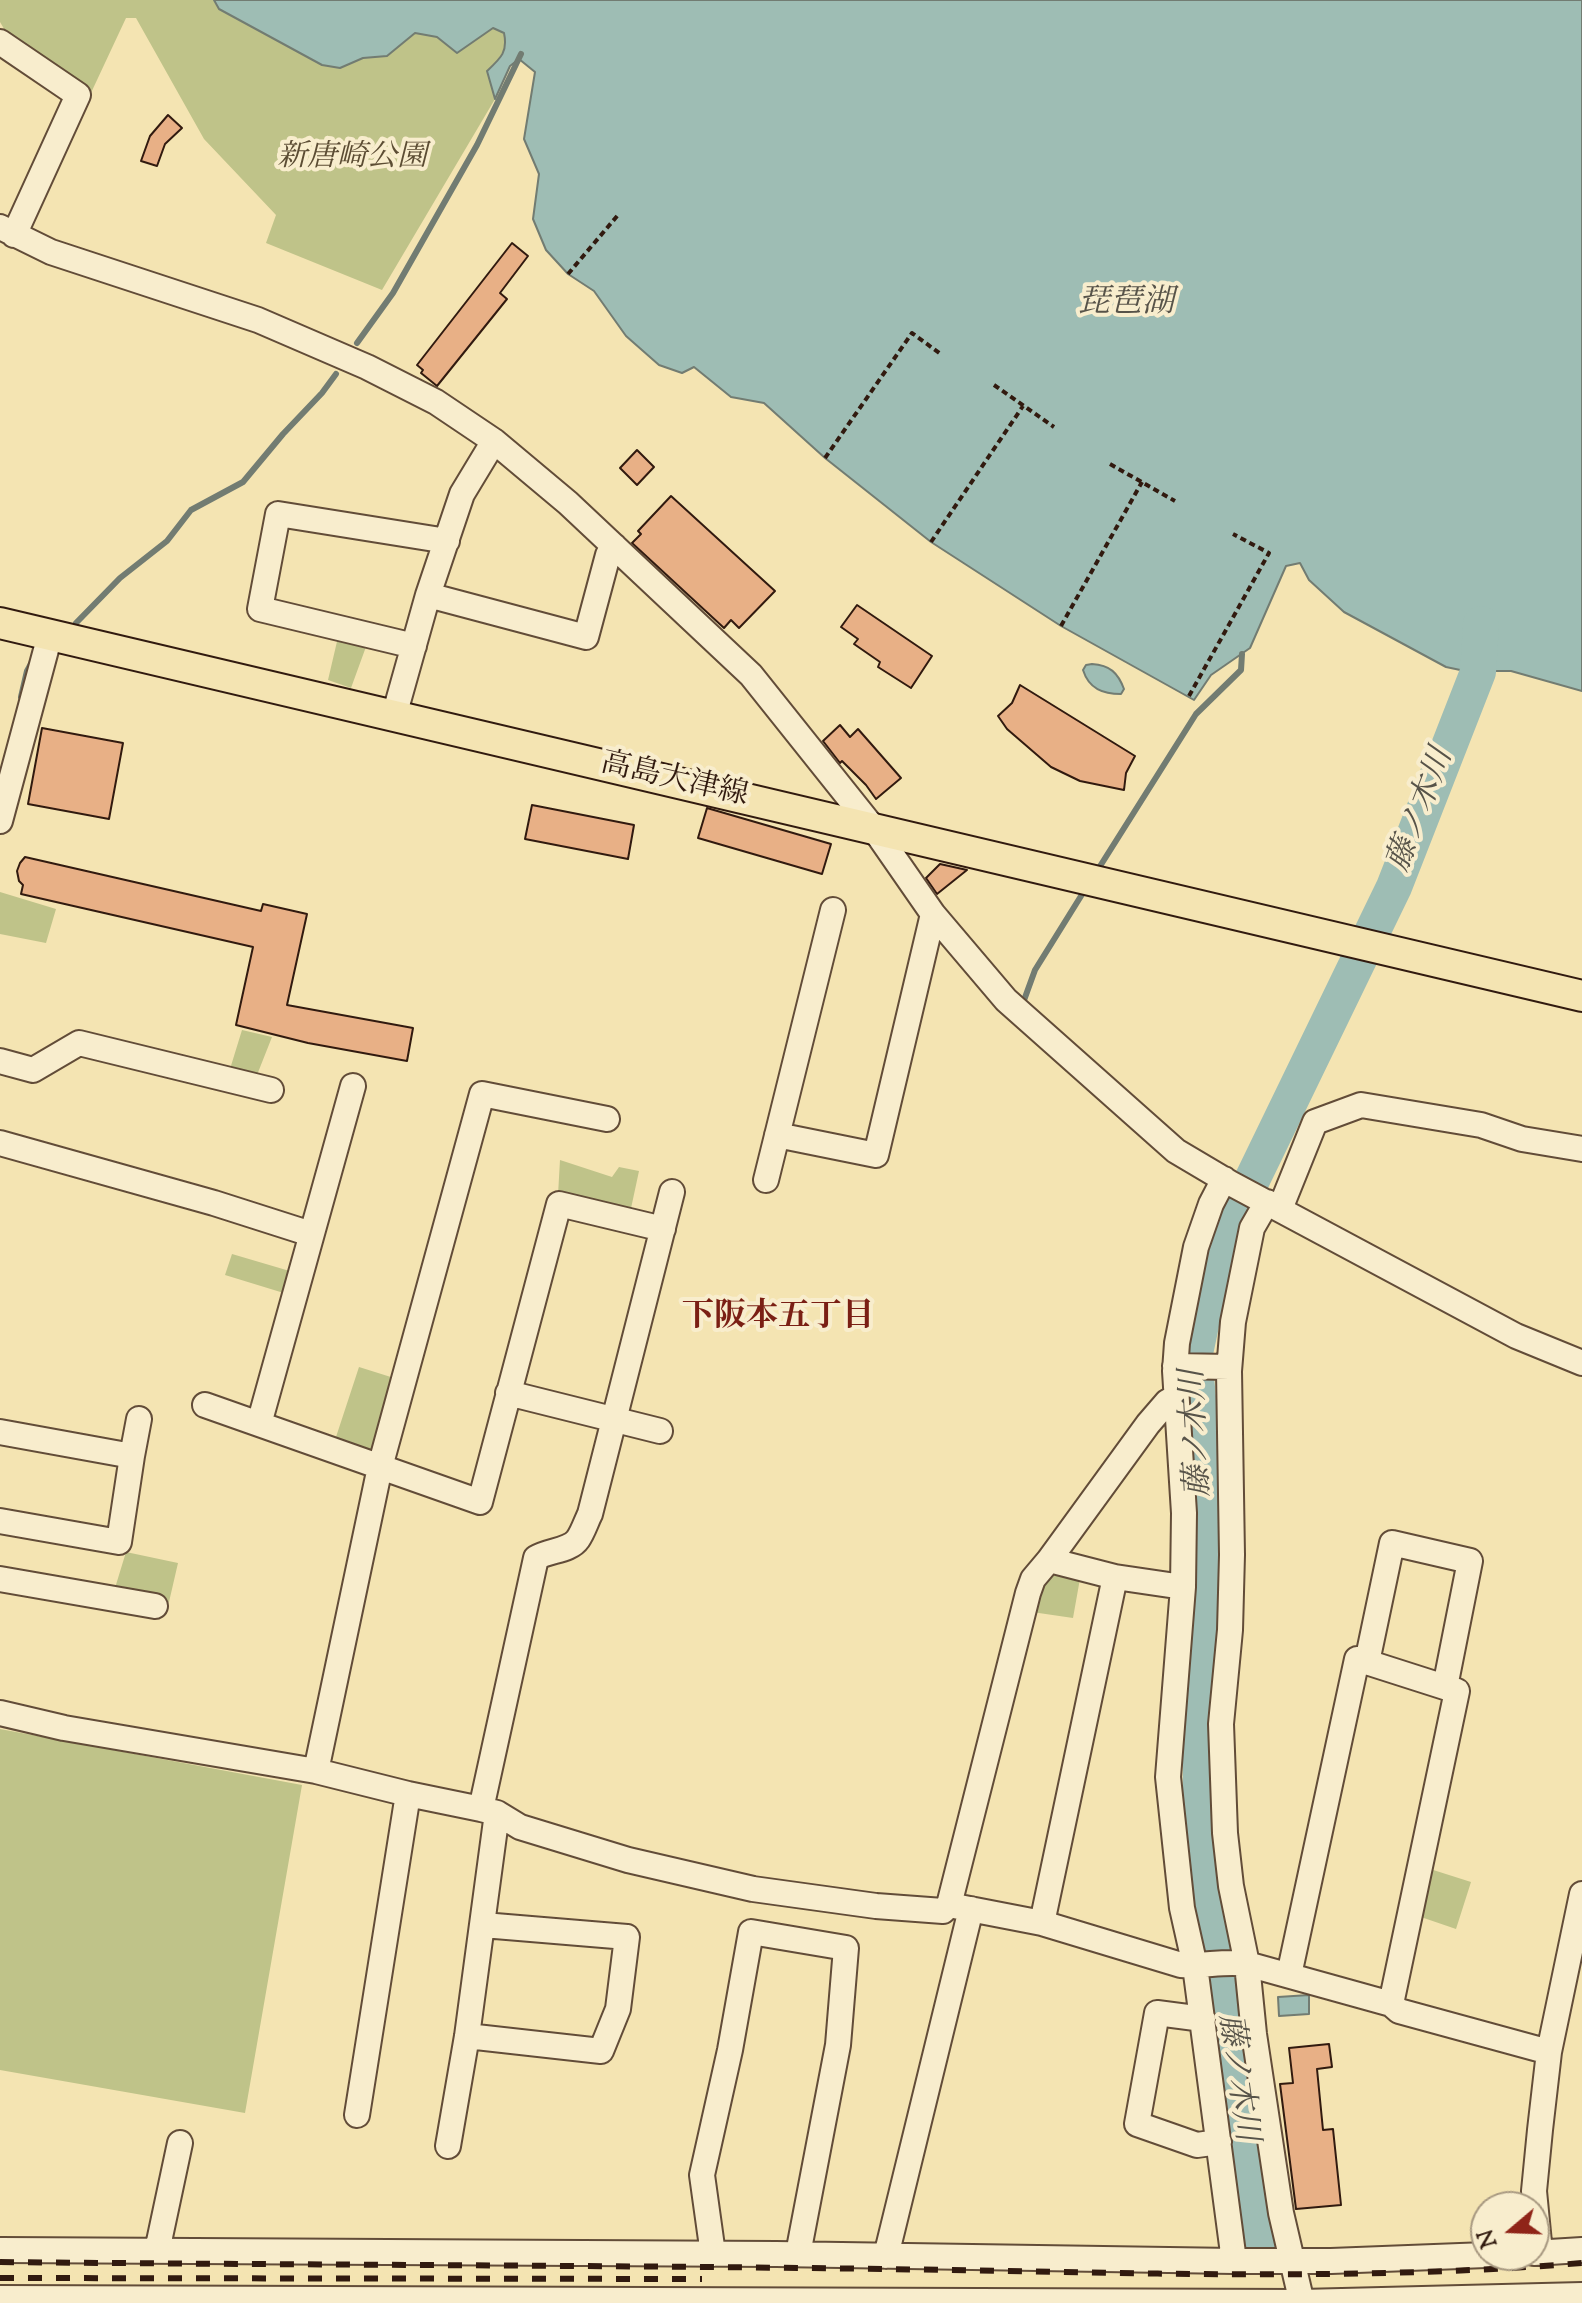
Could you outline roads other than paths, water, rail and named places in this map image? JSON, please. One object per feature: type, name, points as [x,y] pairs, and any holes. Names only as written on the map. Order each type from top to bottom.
[{"type":"main road","name":"高島大津線","points":[[0,623],[1582,996]]},
{"type":"street","points":[[0,42],[78,95],[7,231],[51,252],[258,320],[367,367],[436,402],[494,441],[614,546],[751,675],[874,829],[933,914],[1006,1000],[1176,1151],[1516,1336],[1582,1363]]},
{"type":"street","points":[[394,716],[428,595],[462,494],[494,441]]},
{"type":"street","points":[[414,646],[260,609],[278,514],[447,541]]},
{"type":"street","points":[[428,595],[586,637],[608,555],[614,546]]},
{"type":"street","points":[[0,821],[7,764],[50,635]]},
{"type":"street","points":[[777,1135],[876,1155],[933,914]]},
{"type":"street","points":[[766,1180],[824,920]]},
{"type":"street","points":[[0,1061],[33,1070],[79,1043],[271,1090]]},
{"type":"street","points":[[259,1424],[353,1086]]},
{"type":"street","points":[[316,1771],[380,1467],[482,1094],[607,1119]]},
{"type":"street","points":[[1302,2303],[1281,2213],[1241,1963],[1225,1833],[1221,1724],[1230,1630],[1232,1555],[1229,1367],[1242,1267],[1252,1228],[1315,1122],[1361,1105],[1481,1125],[1522,1139],[1582,1149]]},
{"type":"street","points":[[0,1143],[311,1234]]},
{"type":"street","points":[[1218,2302],[1228,2261],[1219,2142],[1199,1966],[1182,1908],[1168,1777],[1183,1587],[1184,1513],[1175,1366],[1196,1247],[1211,1204],[1227,1181]]},
{"type":"street","points":[[448,2146],[483,1925],[489,1811],[536,1558],[577,1542],[590,1514],[672,1192]]},
{"type":"street","points":[[205,1405],[480,1502],[559,1204],[663,1229]]},
{"type":"street","points":[[1175,1366],[1229,1367]]},
{"type":"street","points":[[508,1393],[660,1431]]},
{"type":"street","points":[[886,2256],[1028,1593],[1033,1579],[1148,1424],[1167,1402],[1176,1397]]},
{"type":"street","points":[[0,1521],[119,1542],[139,1419]]},
{"type":"street","points":[[0,1432],[132,1456]]},
{"type":"street","points":[[1367,1662],[1392,1543],[1470,1561],[1445,1687]]},
{"type":"street","points":[[1049,1560],[1115,1577],[1183,1587]]},
{"type":"street","points":[[1042,1923],[1115,1577]]},
{"type":"street","points":[[0,1579],[155,1606]]},
{"type":"street","points":[[1289,1975],[1357,1659],[1457,1691],[1391,2004]]},
{"type":"street","points":[[0,1713],[64,1728],[316,1771],[489,1811],[520,1827],[628,1860],[753,1889],[876,1906],[943,1911],[960,1907],[1042,1923],[1181,1965],[1241,1963],[1549,2052]]},
{"type":"street","points":[[357,2115],[408,1794]]},
{"type":"street","points":[[713,2254],[702,2175],[730,2050],[751,1932],[753,1889]]},
{"type":"street","points":[[1534,2191],[1549,2052],[1575,1965],[1582,1894]]},
{"type":"street","points":[[467,2036],[601,2051],[618,2009],[627,1937],[483,1925]]},
{"type":"street","points":[[751,1932],[846,1948],[838,2045],[798,2254]]},
{"type":"street","points":[[1203,2019],[1157,2013],[1137,2124],[1197,2145],[1219,2142]]},
{"type":"street","points":[[157,2251],[180,2143]]},
{"type":"street","points":[[0,2250],[798,2254],[1228,2261],[1470,2255]]},
{"type":"street","points":[[1550,2252],[1582,2250]]},
{"type":"street","points":[[0,2298],[391,2302],[1302,2303],[1582,2295]]},
{"type":"water","name":"琵琶湖","points":[[214,0],[1582,0],[1582,691],[1511,671],[1465,671],[1446,667],[1344,612],[1309,580],[1300,563],[1286,566],[1250,648],[1211,675],[1194,700],[1061,626],[931,542],[825,458],[764,403],[731,397],[694,367],[682,373],[659,365],[626,336],[594,291],[568,274],[546,250],[533,219],[539,174],[524,139],[535,72],[519,59],[510,66],[495,99],[487,71],[502,54],[504,33],[493,28],[457,53],[437,37],[415,33],[387,56],[363,58],[340,68],[322,65],[219,9]]},
{"type":"water","points":[[1086,665],[1104,666],[1116,674],[1124,689],[1121,694],[1108,693],[1093,686],[1083,670]]},
{"type":"water","points":[[1309,1995],[1309,2014],[1279,2016],[1278,1997]]},
{"type":"waterway","points":[[357,343],[393,293],[477,145],[521,54]]},
{"type":"waterway","points":[[76,623],[120,578],[167,541],[191,510],[243,482],[336,374]]},
{"type":"waterway","name":"藤ノ木川","points":[[1261,2250],[1200,1841],[1204,1456],[1194,1358],[1220,1235],[1251,1182],[1394,887],[1478,672],[1481,624]]},
{"type":"waterway","points":[[1097,871],[1196,714],[1241,670],[1242,654]]},
{"type":"waterway","points":[[21,697],[32,662]]},
{"type":"waterway","points":[[1023,1003],[1035,970],[1086,888]]},
{"type":"railway","points":[[0,2262],[1232,2274],[1407,2272],[1582,2263]]},
{"type":"railway","points":[[0,2278],[702,2279]]},
{"type":"district","name":"下阪本五丁目","points":[[778,1320]]},
{"type":"park label","name":"新唐崎公園","points":[[352,160]]}]
